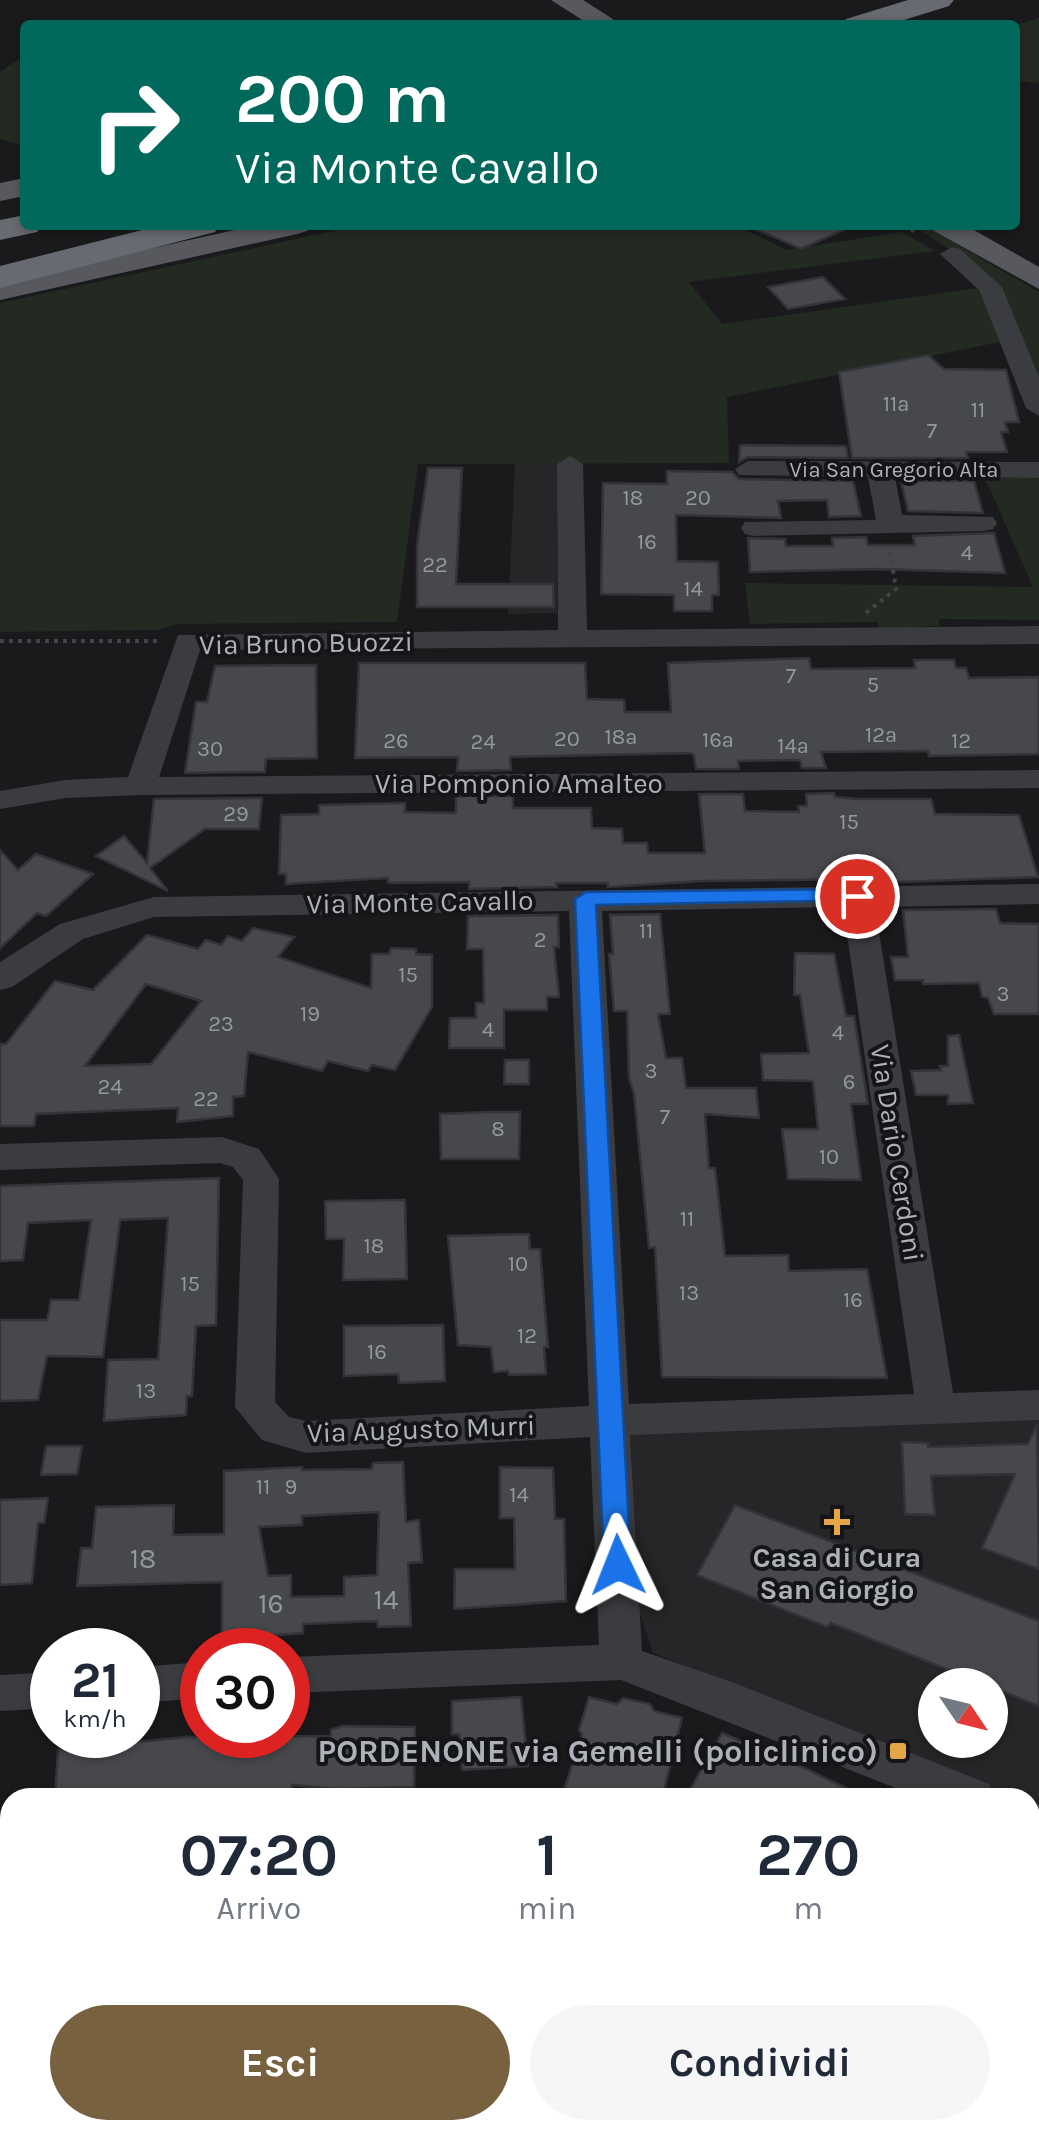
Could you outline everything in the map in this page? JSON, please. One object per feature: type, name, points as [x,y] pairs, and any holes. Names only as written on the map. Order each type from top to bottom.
[{"type":"highway","points":[[873,20],[954,2]]},
{"type":"highway","points":[[915,20],[954,2]]},
{"type":"highway","points":[[0,246],[79,230]]},
{"type":"highway","points":[[0,277],[183,230]]},
{"type":"main road","points":[[549,0],[580,20]]},
{"type":"main road","points":[[564,0],[600,20]]},
{"type":"main road","points":[[0,291],[275,230]]},
{"type":"main road","points":[[948,240],[1039,280]]},
{"type":"street","points":[[948,240],[990,287],[1039,408]]},
{"type":"street","points":[[570,464],[573,640]]},
{"type":"street","name":"Via San Gregorio Alta","points":[[748,469],[1039,470]]},
{"type":"street","points":[[880,470],[888,526]]},
{"type":"street","points":[[755,528],[983,523]]},
{"type":"street","name":"Via Bruno Buozzi","points":[[140,786],[188,641],[1039,635]]},
{"type":"street","name":"Via Pomponio Amalteo","points":[[0,800],[65,789],[140,786],[1039,779]]},
{"type":"street","name":"Via Monte Cavallo","points":[[0,979],[44,942],[92,921],[154,907],[1039,894]]},
{"type":"street","name":"Via Dario Cerdoni","points":[[857,896],[936,1410]]},
{"type":"street","points":[[586,899],[621,1662]]},
{"type":"street","name":"Via Augusto Murri","points":[[0,1157],[222,1150],[246,1158],[261,1178],[255,1406],[276,1429],[306,1437],[612,1420],[1039,1405]]},
{"type":"street","points":[[310,1674],[621,1662],[716,1695],[948,1788]]},
{"type":"street","points":[[0,1693],[30,1691]]},
{"type":"path","points":[[868,637],[866,612],[896,590],[888,526]]},
{"type":"path","points":[[0,641],[188,641]]},
{"type":"shaded area","points":[[1039,18],[1039,83],[1020,81],[1020,24]]},
{"type":"shaded area","points":[[20,58],[20,145],[0,139],[0,72]]},
{"type":"shaded area","points":[[337,230],[746,230],[786,250],[902,232],[935,251],[689,282],[722,324],[978,288],[1000,342],[727,397],[729,463],[418,464],[397,622],[178,624],[157,630],[0,632],[0,303]]},
{"type":"shaded area","points":[[920,230],[933,230],[1039,292],[1039,384],[980,269]]},
{"type":"shaded area","points":[[557,463],[557,613],[508,614],[515,464]]},
{"type":"shaded area","points":[[985,478],[1039,478],[1039,620],[939,619],[939,626],[880,628],[877,622],[750,624],[745,583],[1033,587]]},
{"type":"shaded area","name":"Casa di Cura San Giorgio","points":[[1039,1419],[1039,1788],[992,1788],[653,1653],[640,1613],[630,1431]]},
{"type":"building","points":[[758,230],[843,230],[801,249]]},
{"type":"building","points":[[823,277],[845,299],[788,309],[768,287]]},
{"type":"building","points":[[928,355],[944,369],[1006,370],[1019,422],[1005,422],[1008,432],[1001,432],[1007,452],[966,452],[968,458],[852,458],[839,372]]},
{"type":"building","points":[[740,445],[846,446],[848,458],[748,457],[739,462]]},
{"type":"building","points":[[428,468],[462,468],[456,584],[553,584],[554,607],[417,607],[417,545]]},
{"type":"building","points":[[667,471],[732,472],[739,479],[853,481],[861,516],[829,517],[827,500],[778,501],[781,518],[676,515],[677,561],[718,562],[719,595],[712,595],[712,611],[674,611],[674,595],[601,594],[603,483],[667,484]]},
{"type":"building","points":[[901,481],[974,481],[983,513],[908,511]]},
{"type":"building","points":[[994,533],[1005,573],[875,569],[750,572],[748,538],[785,539],[786,546],[833,546],[832,538],[866,537],[868,545],[915,545],[913,536]]},
{"type":"building","points":[[809,658],[811,669],[915,668],[914,660],[954,660],[956,668],[966,668],[969,678],[1039,677],[1039,754],[929,756],[928,751],[821,752],[826,768],[802,768],[800,760],[738,761],[739,769],[696,769],[694,755],[690,753],[510,757],[511,770],[457,771],[458,757],[355,758],[359,663],[585,663],[587,699],[624,700],[625,712],[671,712],[668,663]]},
{"type":"building","points":[[316,665],[317,758],[266,759],[265,772],[185,773],[196,702],[207,702],[215,666]]},
{"type":"building","points":[[834,793],[835,797],[857,799],[931,799],[935,814],[1019,815],[1038,877],[899,882],[702,881],[608,887],[608,883],[556,883],[557,887],[469,889],[469,882],[388,883],[388,878],[286,884],[286,874],[279,874],[281,815],[319,814],[319,805],[405,803],[405,812],[456,813],[456,796],[513,796],[513,808],[591,808],[592,828],[622,829],[623,843],[647,843],[648,853],[705,853],[699,794],[743,794],[745,811],[799,812],[798,806],[807,806],[806,794]]},
{"type":"building","points":[[262,798],[259,829],[205,829],[150,868],[168,891],[96,856],[124,836],[147,863],[154,799]]},
{"type":"building","points":[[0,850],[18,870],[36,854],[93,874],[46,916],[37,913],[0,948]]},
{"type":"building","points":[[996,909],[1000,923],[1039,924],[1039,1014],[994,1014],[988,998],[982,997],[979,983],[895,980],[891,957],[908,957],[903,910]]},
{"type":"building","points":[[660,914],[670,1014],[658,1014],[666,1058],[682,1058],[686,1088],[756,1088],[759,1118],[705,1114],[709,1168],[715,1168],[725,1256],[788,1255],[789,1271],[867,1269],[887,1378],[662,1377],[655,1247],[649,1248],[634,1094],[629,1078],[627,1011],[614,1011],[609,954],[613,954],[610,915]]},
{"type":"building","points":[[558,915],[559,947],[554,947],[559,997],[547,997],[547,1010],[504,1010],[504,1048],[449,1048],[450,1018],[476,1018],[476,1003],[484,1003],[483,949],[467,949],[468,916]]},
{"type":"building","points":[[253,928],[294,937],[278,957],[371,988],[372,954],[389,954],[391,948],[416,949],[416,954],[432,955],[432,1007],[395,1070],[372,1065],[368,1071],[328,1061],[322,1071],[248,1052],[244,1096],[233,1097],[233,1116],[177,1122],[178,1108],[36,1114],[34,1126],[0,1126],[0,1044],[6,1044],[55,981],[93,990],[147,935],[198,949],[206,940],[221,945],[228,936],[242,941]],"holes":[[[146,984],[201,1001],[151,1064],[85,1066]]]},
{"type":"building","points":[[795,953],[834,954],[846,1016],[854,1016],[868,1104],[851,1104],[861,1180],[788,1179],[782,1129],[818,1129],[813,1081],[763,1080],[761,1054],[809,1053],[800,995],[794,995]]},
{"type":"building","points":[[959,1035],[973,1103],[948,1104],[948,1095],[916,1095],[911,1071],[941,1070],[940,1066],[948,1066],[948,1036]]},
{"type":"building","points":[[505,1060],[529,1060],[529,1084],[504,1084]]},
{"type":"building","points":[[520,1112],[519,1159],[441,1159],[440,1114]]},
{"type":"building","points":[[219,1178],[216,1325],[196,1326],[192,1396],[187,1396],[186,1415],[104,1421],[108,1360],[158,1359],[168,1218],[120,1220],[103,1357],[47,1356],[38,1400],[0,1401],[0,1320],[47,1320],[51,1300],[79,1300],[91,1220],[28,1223],[23,1260],[0,1261],[0,1186]]},
{"type":"building","points":[[405,1200],[407,1279],[343,1280],[344,1239],[326,1239],[325,1201]]},
{"type":"building","points":[[529,1234],[530,1249],[540,1249],[548,1347],[544,1347],[546,1374],[509,1375],[508,1371],[494,1372],[491,1347],[458,1345],[448,1236]]},
{"type":"building","points":[[443,1325],[445,1381],[399,1383],[398,1374],[344,1376],[344,1326]]},
{"type":"building","points":[[1037,1424],[1039,1569],[982,1548],[1015,1474],[931,1476],[935,1515],[905,1514],[902,1442],[928,1443],[928,1447],[1028,1444]]},
{"type":"building","points":[[46,1446],[82,1446],[77,1474],[41,1475]]},
{"type":"building","points":[[403,1462],[406,1522],[419,1520],[422,1562],[408,1563],[411,1626],[378,1627],[377,1621],[303,1624],[303,1628],[222,1628],[222,1582],[77,1586],[81,1548],[92,1548],[96,1507],[174,1505],[173,1535],[224,1534],[224,1471],[372,1469],[373,1463]],"holes":[[[379,1512],[377,1575],[344,1577],[344,1596],[291,1597],[291,1575],[268,1576],[259,1527],[302,1525],[302,1516]]]},
{"type":"building","points":[[500,1467],[553,1468],[555,1519],[564,1519],[566,1601],[454,1609],[455,1569],[515,1569],[514,1518],[500,1518]]},
{"type":"building","points":[[48,1498],[44,1523],[38,1523],[32,1583],[0,1585],[0,1500]]},
{"type":"building","points":[[735,1505],[1039,1621],[1039,1706],[1008,1694],[1008,1668],[944,1668],[697,1575]]},
{"type":"building","points":[[521,1697],[528,1766],[462,1770],[459,1734],[452,1734],[452,1701]]},
{"type":"building","points":[[589,1697],[617,1704],[623,1698],[650,1704],[654,1711],[682,1718],[664,1788],[565,1788],[582,1734],[579,1730]]},
{"type":"building","points":[[342,1726],[415,1727],[414,1787],[56,1788],[58,1758],[160,1758],[160,1740],[180,1738],[180,1758],[310,1758],[310,1736],[331,1736],[331,1730]]},
{"type":"building","points":[[722,1733],[846,1788],[691,1788]]},
{"type":"place","name":"Casa di Cura San Giorgio","points":[[837,1522]]},
{"type":"place","name":"PORDENONE via Gemelli (policlinico)","points":[[898,1751]]},
{"type":"route","points":[[618,1565],[586,899],[857,896]]}]
